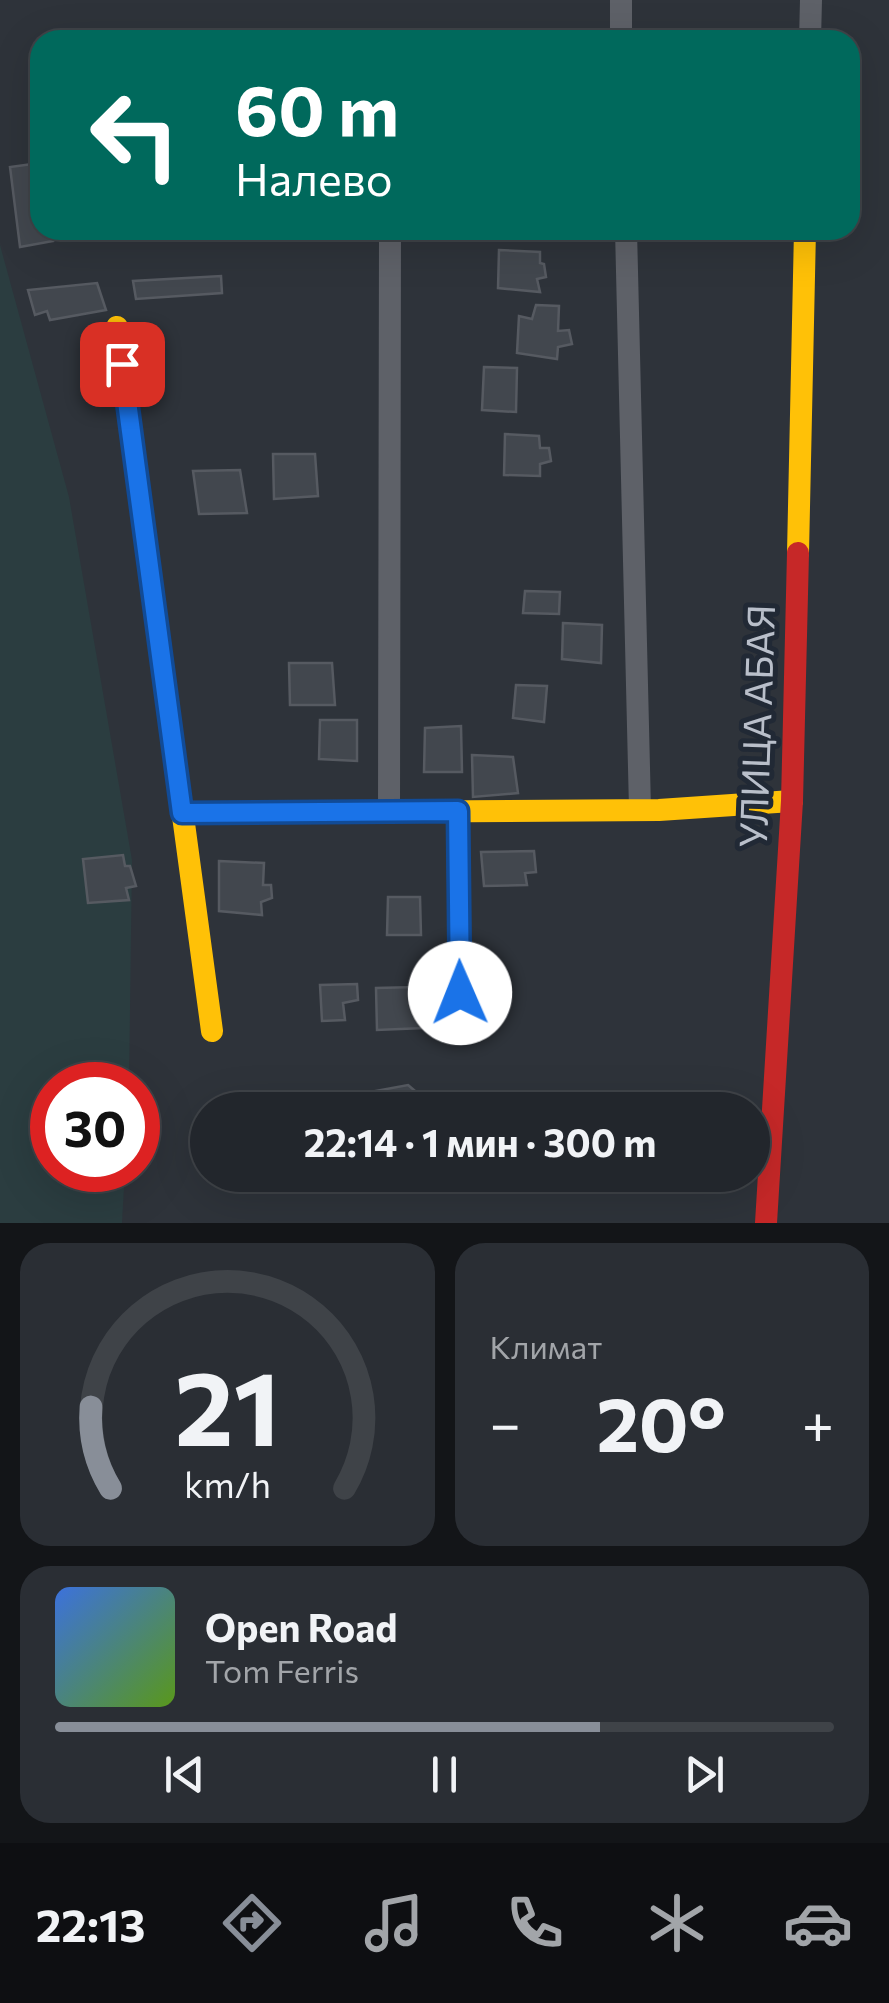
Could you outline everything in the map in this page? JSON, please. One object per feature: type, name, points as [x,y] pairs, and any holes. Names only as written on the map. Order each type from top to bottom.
[{"type":"street","points":[[620,0],[622,30]]},
{"type":"street","points":[[810,30],[811,0]]},
{"type":"street","points":[[388,811],[390,240]]},
{"type":"street","points":[[626,240],[640,809]]},
{"type":"street","name":"УЛИЦА АБАЯ","points":[[766,1223],[792,801],[806,240]]},
{"type":"street","points":[[117,327],[212,1031]]},
{"type":"street","points":[[182,813],[640,809],[792,801]]},
{"type":"street","points":[[458,811],[460,1030]]},
{"type":"shaded area","points":[[0,245],[69,497],[132,860],[129,1062],[30,1062],[30,1192],[124,1192],[122,1223],[0,1223]]},
{"type":"building","points":[[30,164],[30,240],[53,241],[20,247],[10,167]]},
{"type":"building","points":[[499,250],[540,252],[546,277],[537,279],[540,292],[498,288]]},
{"type":"building","points":[[221,276],[222,293],[136,299],[133,281]]},
{"type":"building","points":[[97,283],[106,310],[50,320],[47,311],[35,315],[28,290]]},
{"type":"building","points":[[536,305],[559,306],[558,331],[569,330],[572,344],[558,347],[557,359],[517,353],[519,316],[532,319]]},
{"type":"building","points":[[484,367],[517,368],[516,412],[482,410]]},
{"type":"building","points":[[505,434],[539,436],[540,448],[549,448],[551,461],[540,464],[540,476],[504,475]]},
{"type":"building","points":[[273,454],[315,454],[318,496],[274,499]]},
{"type":"building","points":[[240,470],[247,513],[199,514],[193,471]]},
{"type":"building","points":[[525,591],[560,592],[559,614],[523,613]]},
{"type":"building","points":[[563,623],[602,625],[601,663],[562,659]]},
{"type":"building","points":[[289,663],[332,663],[335,705],[290,705]]},
{"type":"building","points":[[516,685],[547,686],[544,722],[513,718]]},
{"type":"building","points":[[320,720],[357,720],[357,761],[319,759]]},
{"type":"building","points":[[461,726],[462,772],[424,772],[425,728]]},
{"type":"building","points":[[472,755],[513,757],[518,793],[473,797]]},
{"type":"building","points":[[534,851],[536,872],[525,873],[527,885],[484,886],[481,852]]},
{"type":"building","points":[[123,855],[136,886],[126,888],[129,900],[88,903],[83,859]]},
{"type":"building","points":[[219,861],[264,863],[263,885],[271,885],[272,898],[261,902],[262,915],[219,911]]},
{"type":"building","points":[[388,897],[420,897],[421,935],[387,935]]},
{"type":"building","points":[[357,984],[358,1000],[343,1003],[345,1020],[322,1021],[320,985]]},
{"type":"building","points":[[417,987],[417,1007],[423,1008],[424,1028],[377,1030],[376,988]]},
{"type":"building","points":[[408,1085],[416,1092],[370,1092]]},
{"type":"traffic: slow","points":[[798,553],[805,240]]},
{"type":"traffic: slow","points":[[117,327],[212,1031]]},
{"type":"traffic: slow","points":[[182,813],[659,810],[792,801]]},
{"type":"traffic: jam","points":[[766,1223],[792,801],[798,553]]},
{"type":"route","points":[[122,364],[182,813],[458,811],[460,993]]}]
